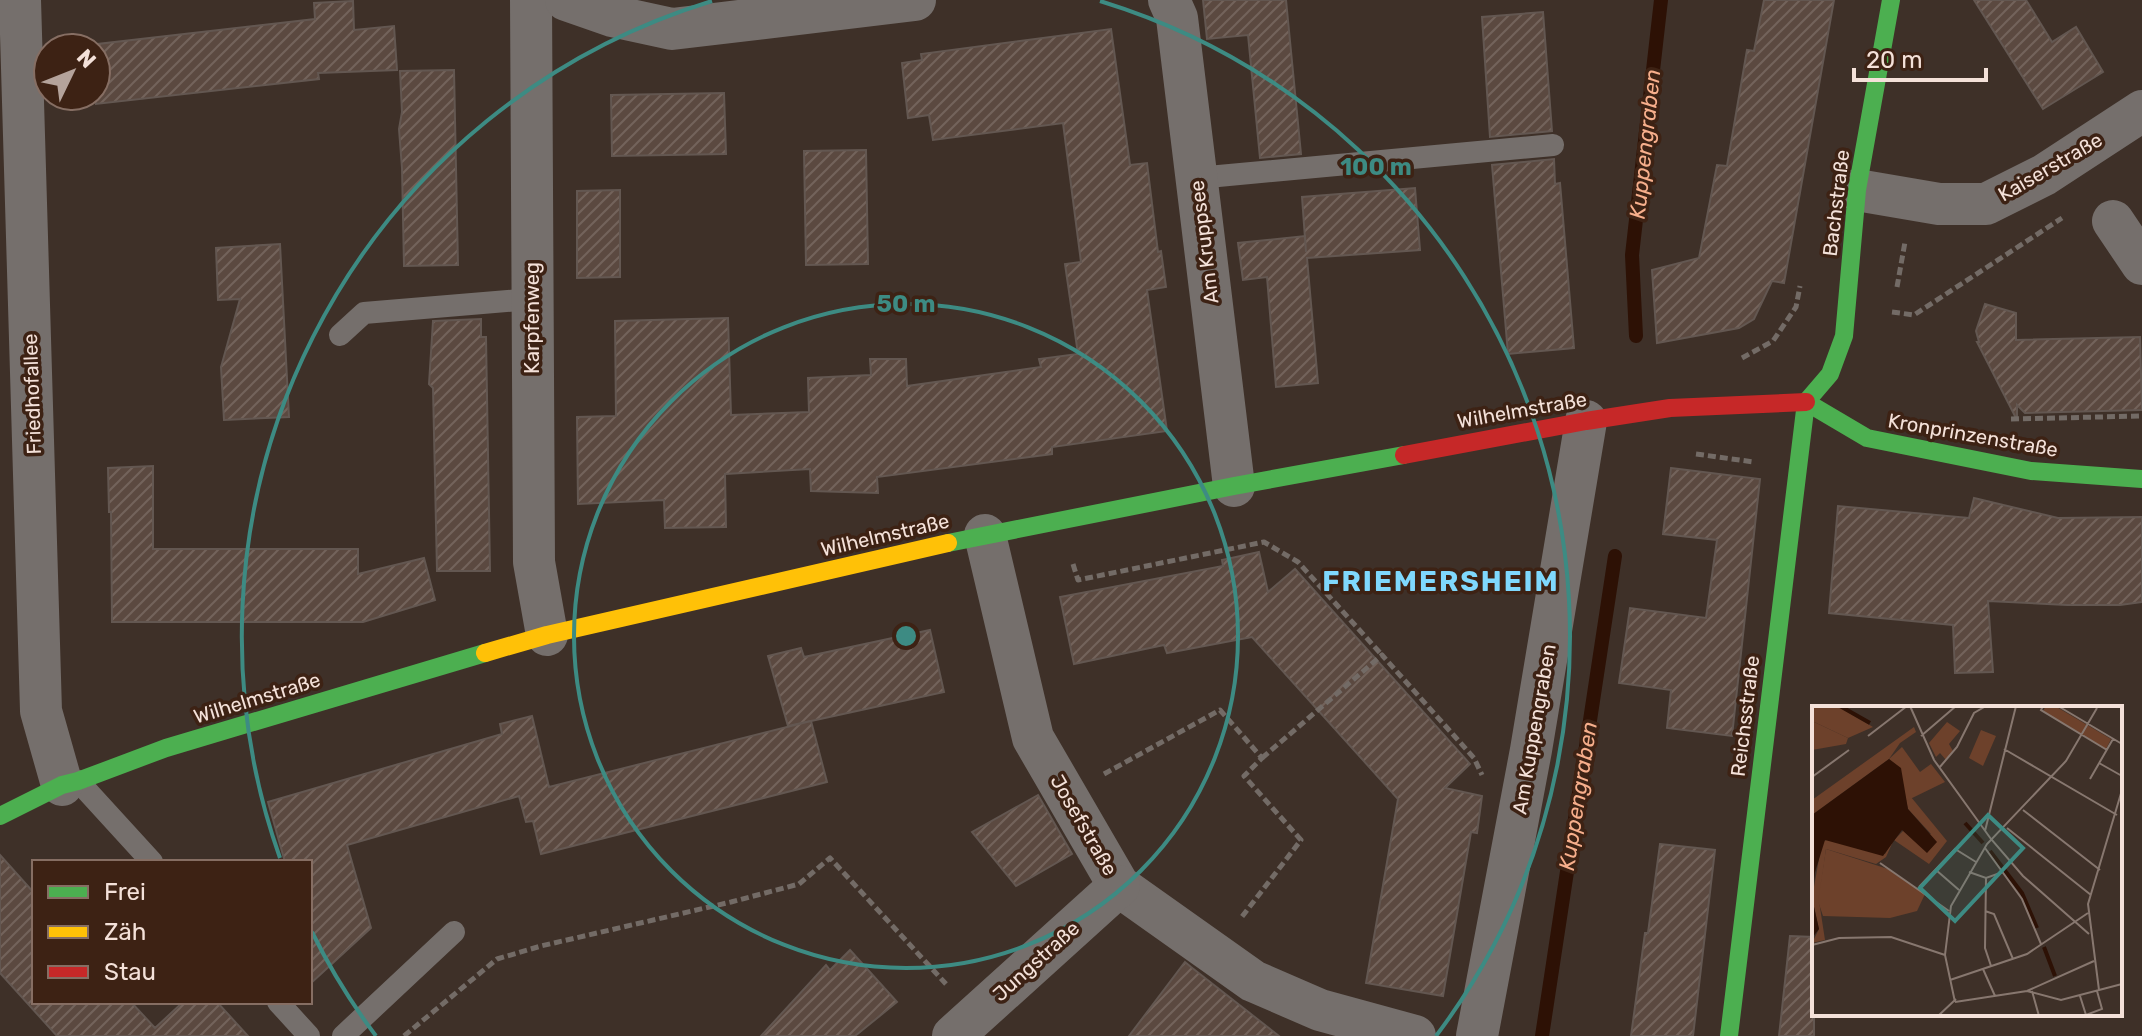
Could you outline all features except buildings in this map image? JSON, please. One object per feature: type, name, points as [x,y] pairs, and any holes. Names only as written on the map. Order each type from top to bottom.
[{"type":"street","name":"Friedhofallee","points":[[20,0],[41,711],[70,783]]},
{"type":"street","name":"Karpfenweg","points":[[531,0],[534,562],[547,635]]},
{"type":"street","points":[[566,0],[612,16],[672,29],[915,0]]},
{"type":"street","name":"Am Kruppsee","points":[[1169,0],[1177,18],[1234,486]]},
{"type":"street","name":"Bachstraße","points":[[1806,402],[1830,374],[1844,336],[1857,190],[1891,0]]},
{"type":"street","name":"Kaiserstraße","points":[[1857,190],[1939,204],[1986,204],[2044,175],[2142,111]]},
{"type":"street","points":[[2113,221],[2142,264]]},
{"type":"street","name":"Wilhelmstraße","points":[[0,816],[70,783],[166,748],[547,635],[985,535],[1234,486],[1670,408],[1806,402]]},
{"type":"street","name":"Kronprinzenstraße","points":[[1806,402],[1867,438],[2031,471],[2142,479]]},
{"type":"street","name":"Reichsstraße","points":[[1729,1036],[1806,402]]},
{"type":"street","name":"Am Kuppengraben","points":[[1477,1036],[1531,750],[1586,421]]},
{"type":"street","name":"Josefstraße","points":[[985,535],[1033,738],[1119,886],[1253,981],[1320,1010],[1415,1036]]},
{"type":"street","name":"Jungstraße","points":[[964,1026],[1119,886]]},
{"type":"lane","points":[[1197,178],[1553,145]]},
{"type":"lane","points":[[340,335],[364,313],[532,299]]},
{"type":"lane","points":[[70,783],[150,860]]},
{"type":"lane","points":[[343,1036],[454,932]]},
{"type":"lane","points":[[280,1004],[309,1036]]},
{"type":"path","points":[[1892,312],[1914,315],[2070,213]]},
{"type":"path","points":[[1733,363],[1773,341],[1796,307],[1802,280]]},
{"type":"path","points":[[1997,419],[2142,416]]},
{"type":"path","points":[[1078,580],[1264,542],[1298,562],[1474,758],[1484,780]]},
{"type":"path","points":[[1214,954],[1301,840],[1244,776],[1382,655]]},
{"type":"path","points":[[1066,796],[1220,710],[1262,758]]},
{"type":"path","points":[[404,1036],[497,959],[799,884],[830,858],[964,1026]]},
{"type":"waterway","name":"Kuppengraben","points":[[1636,336],[1632,255],[1661,0]]},
{"type":"waterway","name":"Kuppengraben","points":[[1542,1036],[1615,556]]},
{"type":"traffic: fast","points":[[1806,402],[1830,374],[1844,336],[1857,190],[1891,0]]},
{"type":"traffic: fast","points":[[1806,402],[1867,438],[2031,471],[2142,479]]},
{"type":"traffic: fast","points":[[1729,1036],[1806,402]]},
{"type":"traffic: fast","points":[[948,543],[1404,455]]},
{"type":"traffic: fast","points":[[0,816],[62,785],[166,748],[485,653]]},
{"type":"traffic: slow","points":[[485,653],[547,635],[948,543]]},
{"type":"traffic: jam","points":[[1404,455],[1670,408],[1806,402]]},
{"type":"district","name":"FRIEMERSHEIM","points":[[1441,581]]}]
